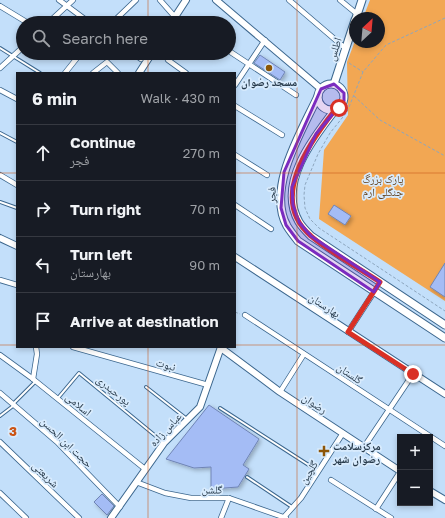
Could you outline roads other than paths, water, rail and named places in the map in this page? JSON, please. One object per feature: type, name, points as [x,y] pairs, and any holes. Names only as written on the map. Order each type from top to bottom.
[{"type":"main road","points":[[176,16],[186,0]]},
{"type":"main road","points":[[216,0],[236,16]]},
{"type":"main road","name":"اطلس","points":[[358,12],[362,0]]},
{"type":"main road","points":[[236,16],[265,40],[320,92],[323,107],[335,110],[342,105],[344,97],[342,89],[334,84],[327,85],[320,92]]},
{"type":"main road","name":"اطلس","points":[[334,84],[349,37]]},
{"type":"main road","points":[[140,72],[147,60]]},
{"type":"main road","name":"فجر","points":[[320,92],[284,172],[280,190],[286,226],[298,241],[445,338]]},
{"type":"main road","name":"فجر","points":[[335,110],[316,134],[298,169],[292,187],[292,205],[298,222],[311,236],[445,325]]},
{"type":"main road","points":[[0,238],[16,246]]},
{"type":"main road","name":"بهارستان","points":[[236,259],[445,394]]},
{"type":"main road","points":[[374,292],[380,282]]},
{"type":"main road","name":"عباس زاده","points":[[111,518],[164,443],[200,407],[219,348]]},
{"type":"main road","name":"رضوان","points":[[220,348],[280,392],[398,470]]},
{"type":"main road","points":[[433,492],[445,500]]},
{"type":"street","points":[[59,0],[80,16]]},
{"type":"street","points":[[55,16],[73,0]]},
{"type":"street","points":[[119,16],[136,0]]},
{"type":"street","points":[[160,0],[174,16]]},
{"type":"street","points":[[289,0],[345,48]]},
{"type":"street","points":[[340,0],[351,12]]},
{"type":"street","points":[[0,6],[16,16]]},
{"type":"street","points":[[236,84],[265,40]]},
{"type":"street","points":[[0,68],[16,53]]},
{"type":"street","points":[[236,56],[296,95]]},
{"type":"street","points":[[66,72],[75,60]]},
{"type":"street","points":[[168,60],[185,72]]},
{"type":"street","points":[[94,72],[107,62],[117,72]]},
{"type":"street","points":[[0,90],[16,98]]},
{"type":"street","points":[[236,107],[282,135]]},
{"type":"street","points":[[236,156],[267,175]]},
{"type":"street","points":[[0,175],[16,184]]},
{"type":"street","points":[[236,206],[271,228]]},
{"type":"street","points":[[0,280],[16,285]]},
{"type":"street","points":[[348,332],[374,292]]},
{"type":"street","name":"گلستان","points":[[244,315],[445,446]]},
{"type":"street","points":[[34,380],[37,354],[36,348]]},
{"type":"street","name":"نبوت","points":[[77,348],[208,385]]},
{"type":"street","points":[[280,392],[304,354]]},
{"type":"street","name":"اسلامی","points":[[0,355],[34,380],[145,469]]},
{"type":"street","points":[[364,447],[413,374]]},
{"type":"street","name":"حجت ابن الحسن","points":[[0,393],[57,442],[120,507]]},
{"type":"street","name":"گلچین","points":[[285,518],[343,433]]},
{"type":"street","name":"شریعتی","points":[[0,442],[79,518]]},
{"type":"street","points":[[376,509],[397,476]]},
{"type":"street","points":[[331,480],[391,518]]},
{"type":"street","name":"گلشن","points":[[136,482],[165,493],[191,498],[229,498],[285,518]]},
{"type":"street","points":[[0,493],[26,518]]},
{"type":"street","points":[[221,518],[229,498]]},
{"type":"lane","points":[[0,48],[16,58]]},
{"type":"lane","points":[[19,60],[38,72]]},
{"type":"lane","points":[[0,133],[16,141]]},
{"type":"lane","points":[[0,202],[16,208]]},
{"type":"lane","name":"پورحیدری","points":[[58,399],[78,373],[164,443]]},
{"type":"lane","points":[[0,416],[13,405],[34,380]]},
{"type":"lane","points":[[146,387],[188,419]]},
{"type":"lane","points":[[220,408],[318,471]]},
{"type":"lane","points":[[246,477],[293,508]]},
{"type":"place","name":"مسجد رضوان","points":[[269,68]]},
{"type":"place","name":"مرکزسلامت رضوان شهر","points":[[324,451]]},
{"type":"park label","name":"پارک بزرگ جنگلی ارم","points":[[383,184]]}]
